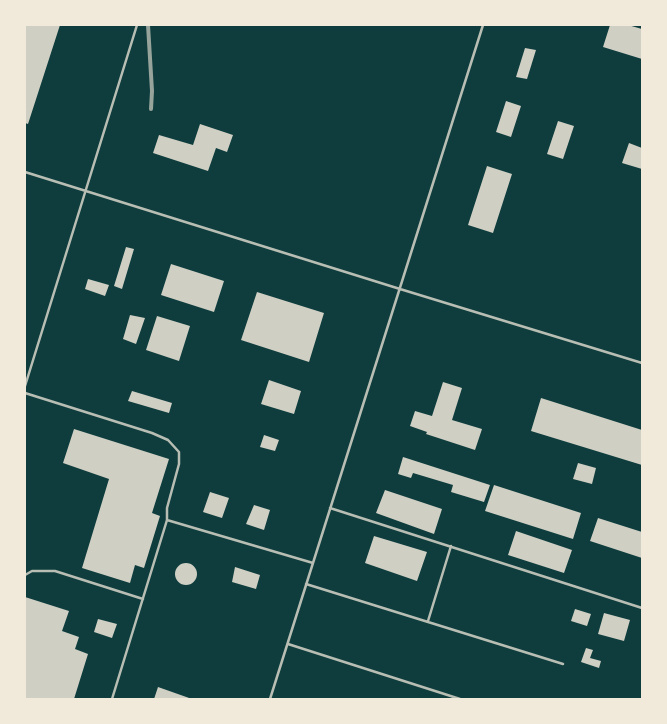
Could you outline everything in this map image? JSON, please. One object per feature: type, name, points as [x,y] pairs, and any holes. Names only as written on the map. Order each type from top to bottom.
[{"type":"lane","points":[[25,386],[137,25]]},
{"type":"lane","points":[[270,699],[483,25]]},
{"type":"lane","points":[[25,172],[642,363]]},
{"type":"lane","points":[[25,393],[152,433],[168,440],[179,452],[179,464],[167,508],[167,520],[112,699]]},
{"type":"lane","points":[[330,508],[642,608]]},
{"type":"lane","points":[[167,520],[313,562]]},
{"type":"lane","points":[[428,622],[451,546]]},
{"type":"lane","points":[[25,575],[32,571],[54,571],[143,600]]},
{"type":"lane","points":[[306,584],[563,664]]},
{"type":"lane","points":[[288,644],[460,699]]},
{"type":"building","points":[[25,25],[60,25],[28,124],[25,123]]},
{"type":"building","points":[[610,25],[628,25],[642,29],[642,59],[603,47]]},
{"type":"building","points":[[525,48],[536,50],[527,79],[516,77]]},
{"type":"building","points":[[506,101],[521,106],[511,137],[496,132]]},
{"type":"building","points":[[558,121],[574,126],[563,159],[547,154]]},
{"type":"building","points":[[200,124],[233,135],[227,152],[216,148],[208,171],[153,153],[159,135],[193,145]]},
{"type":"building","points":[[629,143],[642,148],[642,169],[622,163]]},
{"type":"building","points":[[487,166],[512,174],[493,233],[468,225]]},
{"type":"building","points":[[126,247],[134,249],[122,289],[114,286]]},
{"type":"building","points":[[171,264],[224,281],[214,312],[161,295]]},
{"type":"building","points":[[88,279],[109,285],[105,296],[85,289]]},
{"type":"building","points":[[257,292],[324,313],[309,362],[241,340]]},
{"type":"building","points":[[130,315],[145,318],[136,344],[123,339]]},
{"type":"building","points":[[157,316],[190,326],[179,361],[146,350]]},
{"type":"building","points":[[269,380],[301,391],[294,414],[261,404]]},
{"type":"building","points":[[443,382],[462,388],[452,420],[482,429],[475,450],[426,434],[427,432],[410,426],[415,411],[432,416]]},
{"type":"building","points":[[132,391],[172,403],[169,413],[128,401]]},
{"type":"building","points":[[541,398],[642,430],[642,465],[531,431]]},
{"type":"building","points":[[74,429],[169,459],[152,513],[160,516],[144,568],[135,565],[130,583],[82,568],[109,479],[63,463]]},
{"type":"building","points":[[264,435],[279,440],[275,451],[260,447]]},
{"type":"building","points":[[403,457],[490,485],[484,502],[451,492],[453,485],[413,473],[411,478],[398,474]]},
{"type":"building","points":[[578,463],[596,468],[592,484],[573,479]]},
{"type":"building","points":[[494,485],[581,513],[573,539],[485,511]]},
{"type":"building","points":[[385,490],[442,509],[434,534],[376,513]]},
{"type":"building","points":[[210,492],[229,498],[222,518],[203,512]]},
{"type":"building","points":[[254,505],[270,510],[264,530],[246,524]]},
{"type":"building","points":[[598,518],[642,532],[642,558],[590,541]]},
{"type":"building","points":[[516,531],[572,550],[564,573],[508,555]]},
{"type":"building","points":[[374,536],[427,552],[417,581],[365,563]]},
{"type":"building","points":[[186,563],[194,566],[197,574],[194,582],[186,585],[178,582],[175,574],[178,566]]},
{"type":"building","points":[[235,567],[260,575],[256,589],[232,582]]},
{"type":"building","points":[[25,597],[69,611],[62,631],[79,637],[75,649],[88,654],[74,699],[25,699]]},
{"type":"building","points":[[575,609],[591,614],[587,626],[571,621]]},
{"type":"building","points":[[604,613],[630,620],[624,641],[598,634]]},
{"type":"building","points":[[98,619],[117,624],[112,638],[94,632]]},
{"type":"building","points":[[586,648],[593,650],[590,658],[601,661],[599,668],[581,662]]},
{"type":"building","points":[[158,687],[192,699],[154,699]]},
{"type":"railway","points":[[148,25],[152,91],[151,109]]}]
